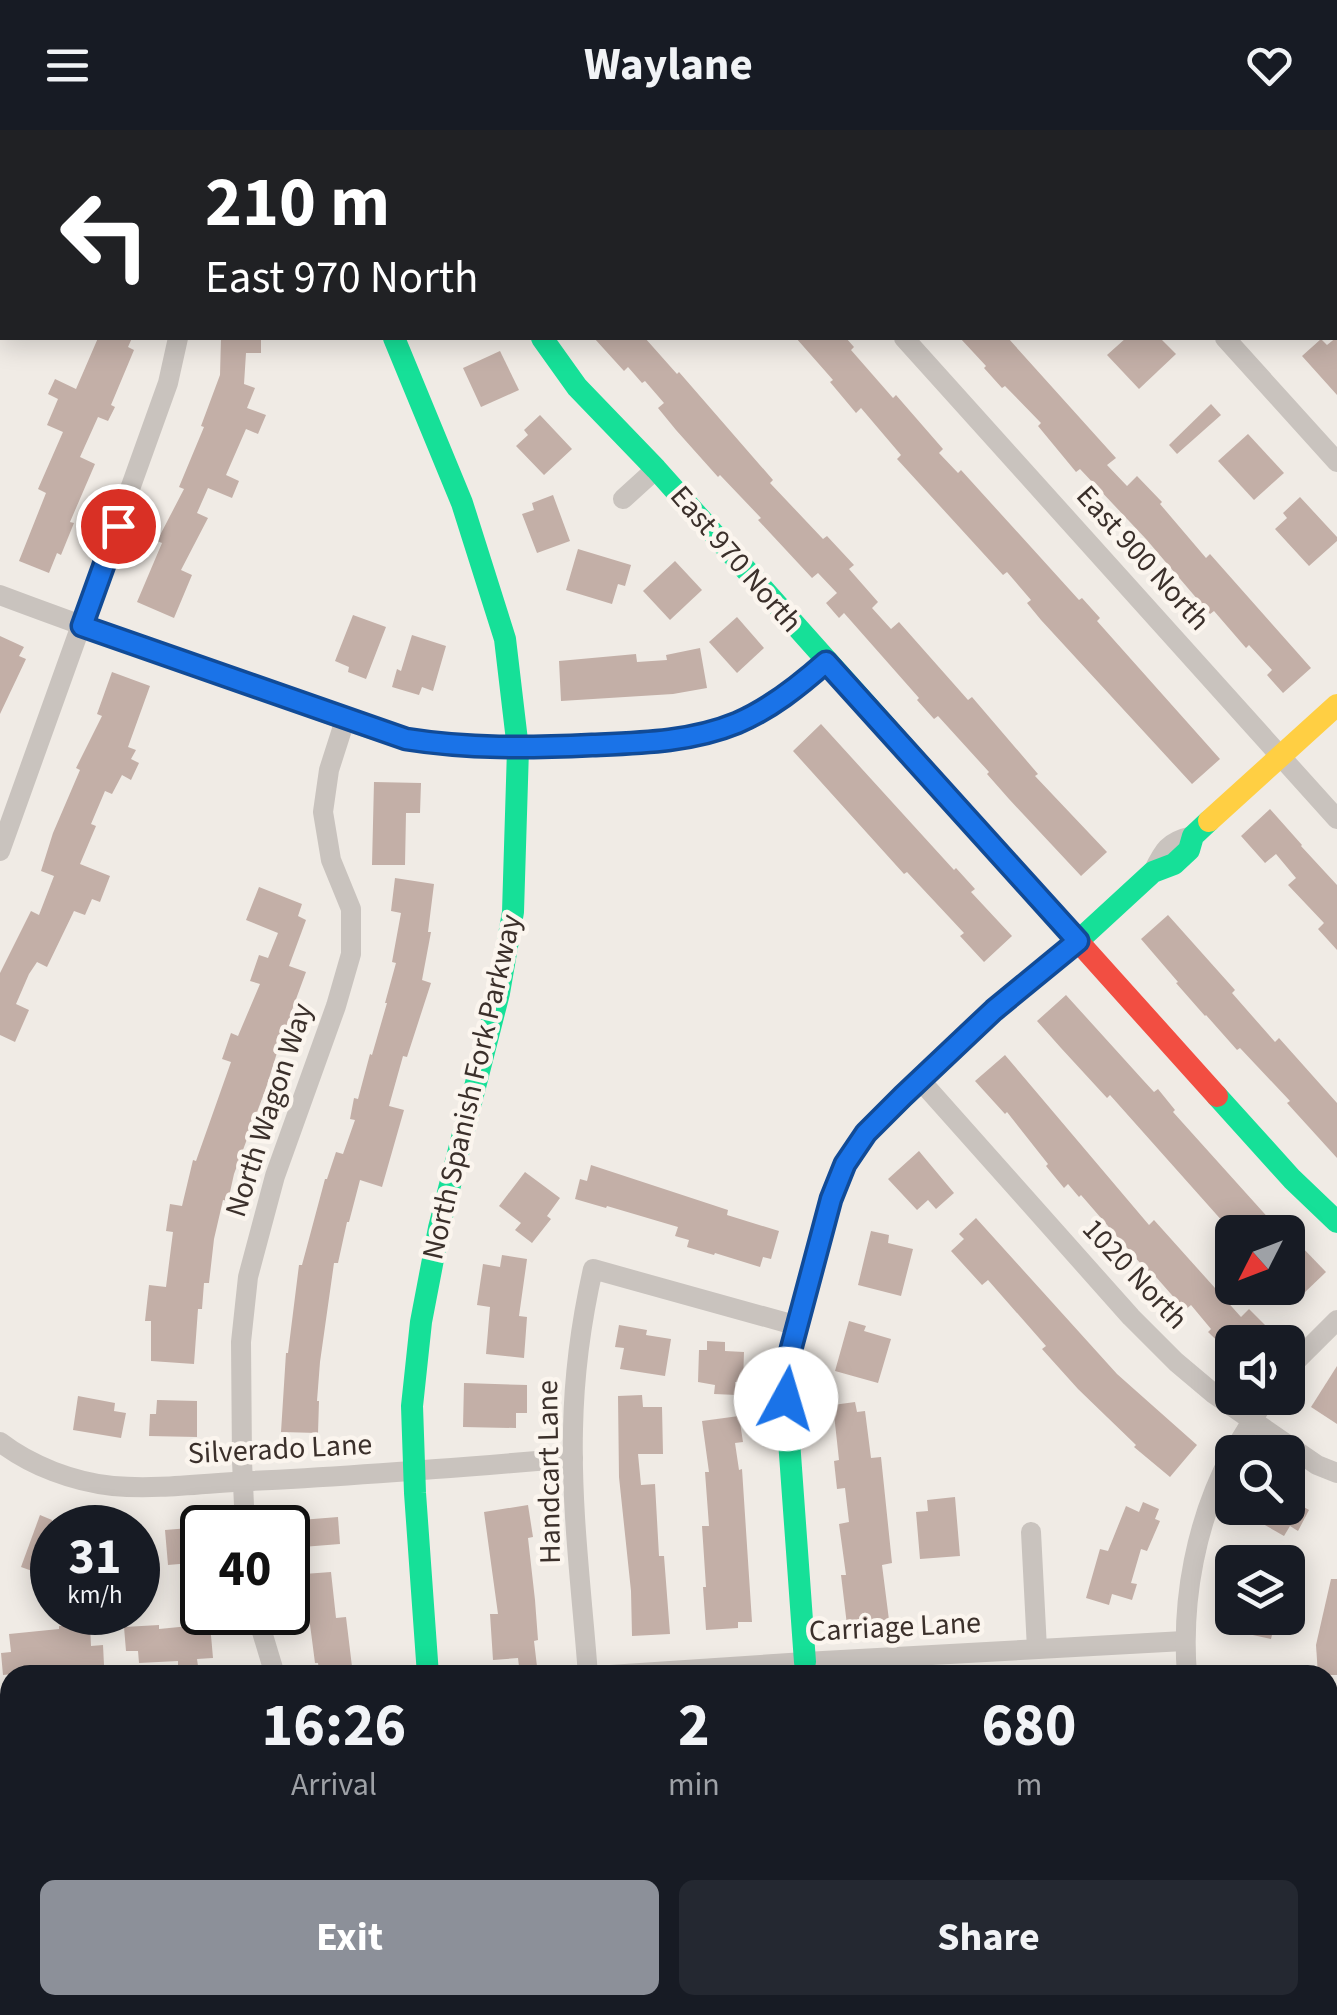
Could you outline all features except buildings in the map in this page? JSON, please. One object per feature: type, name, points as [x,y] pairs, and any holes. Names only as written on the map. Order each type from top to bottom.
[{"type":"street","points":[[0,851],[168,383],[178,340]]},
{"type":"street","name":"North Spanish Fork Parkway","points":[[395,340],[462,503],[505,639],[518,749],[513,912],[499,992],[438,1228],[421,1322],[412,1406],[427,1665]]},
{"type":"street","name":"East 970 North","points":[[543,340],[577,386],[656,469],[1292,1179],[1337,1222]]},
{"type":"street","name":"East 900 North","points":[[906,340],[1337,818]]},
{"type":"street","points":[[1228,340],[1337,462]]},
{"type":"street","points":[[623,499],[656,469]]},
{"type":"street","points":[[0,595],[345,720],[433,744],[518,749],[659,742],[695,736],[736,723],[773,704],[826,662]]},
{"type":"street","points":[[806,1662],[786,1399],[791,1349],[831,1199],[845,1164],[866,1133],[994,1010],[1154,872],[1174,864],[1188,850],[1193,836],[1337,705]]},
{"type":"street","name":"North Wagon Way","points":[[244,1505],[241,1342],[248,1277],[276,1176],[336,1006],[350,954],[350,909],[332,860],[323,812],[329,770],[345,720]]},
{"type":"street","name":"1020 North","points":[[920,1080],[1131,1318],[1176,1362],[1214,1394],[1317,1465],[1337,1473]]},
{"type":"street","name":"Handcart Lane","points":[[587,1665],[573,1458],[575,1377],[593,1269],[798,1326]]},
{"type":"street","points":[[1305,1352],[1337,1320]]},
{"type":"street","points":[[1243,1435],[1254,1415]]},
{"type":"street","name":"Silverado Lane","points":[[0,1442],[77,1480],[114,1486],[242,1482],[573,1458]]},
{"type":"street","points":[[1185,1665],[1184,1642],[1197,1542],[1215,1493]]},
{"type":"street","points":[[1031,1532],[1037,1650]]},
{"type":"street","points":[[263,1635],[272,1665]]},
{"type":"street","name":"Carriage Lane","points":[[761,1665],[1184,1642]]},
{"type":"traffic: fast","points":[[395,340],[462,503],[505,639],[518,749],[513,912],[499,993],[439,1228],[421,1322],[412,1406],[427,1665]]},
{"type":"traffic: fast","points":[[543,340],[577,387],[656,469],[1048,908]]},
{"type":"traffic: fast","points":[[805,1662],[786,1399],[791,1349],[831,1199],[845,1164],[866,1133],[994,1010],[1153,872],[1174,864],[1209,821]]},
{"type":"traffic: fast","points":[[1217,1096],[1337,1222]]},
{"type":"traffic: slow","points":[[1209,821],[1337,705]]},
{"type":"traffic: jam","points":[[1048,908],[1217,1096]]},
{"type":"route","points":[[118,526],[82,626],[406,739],[446,746],[518,749],[659,742],[695,736],[736,723],[773,704],[826,662],[1078,941],[994,1010],[903,1096],[866,1133],[845,1164],[831,1199],[791,1349],[786,1399]]}]
